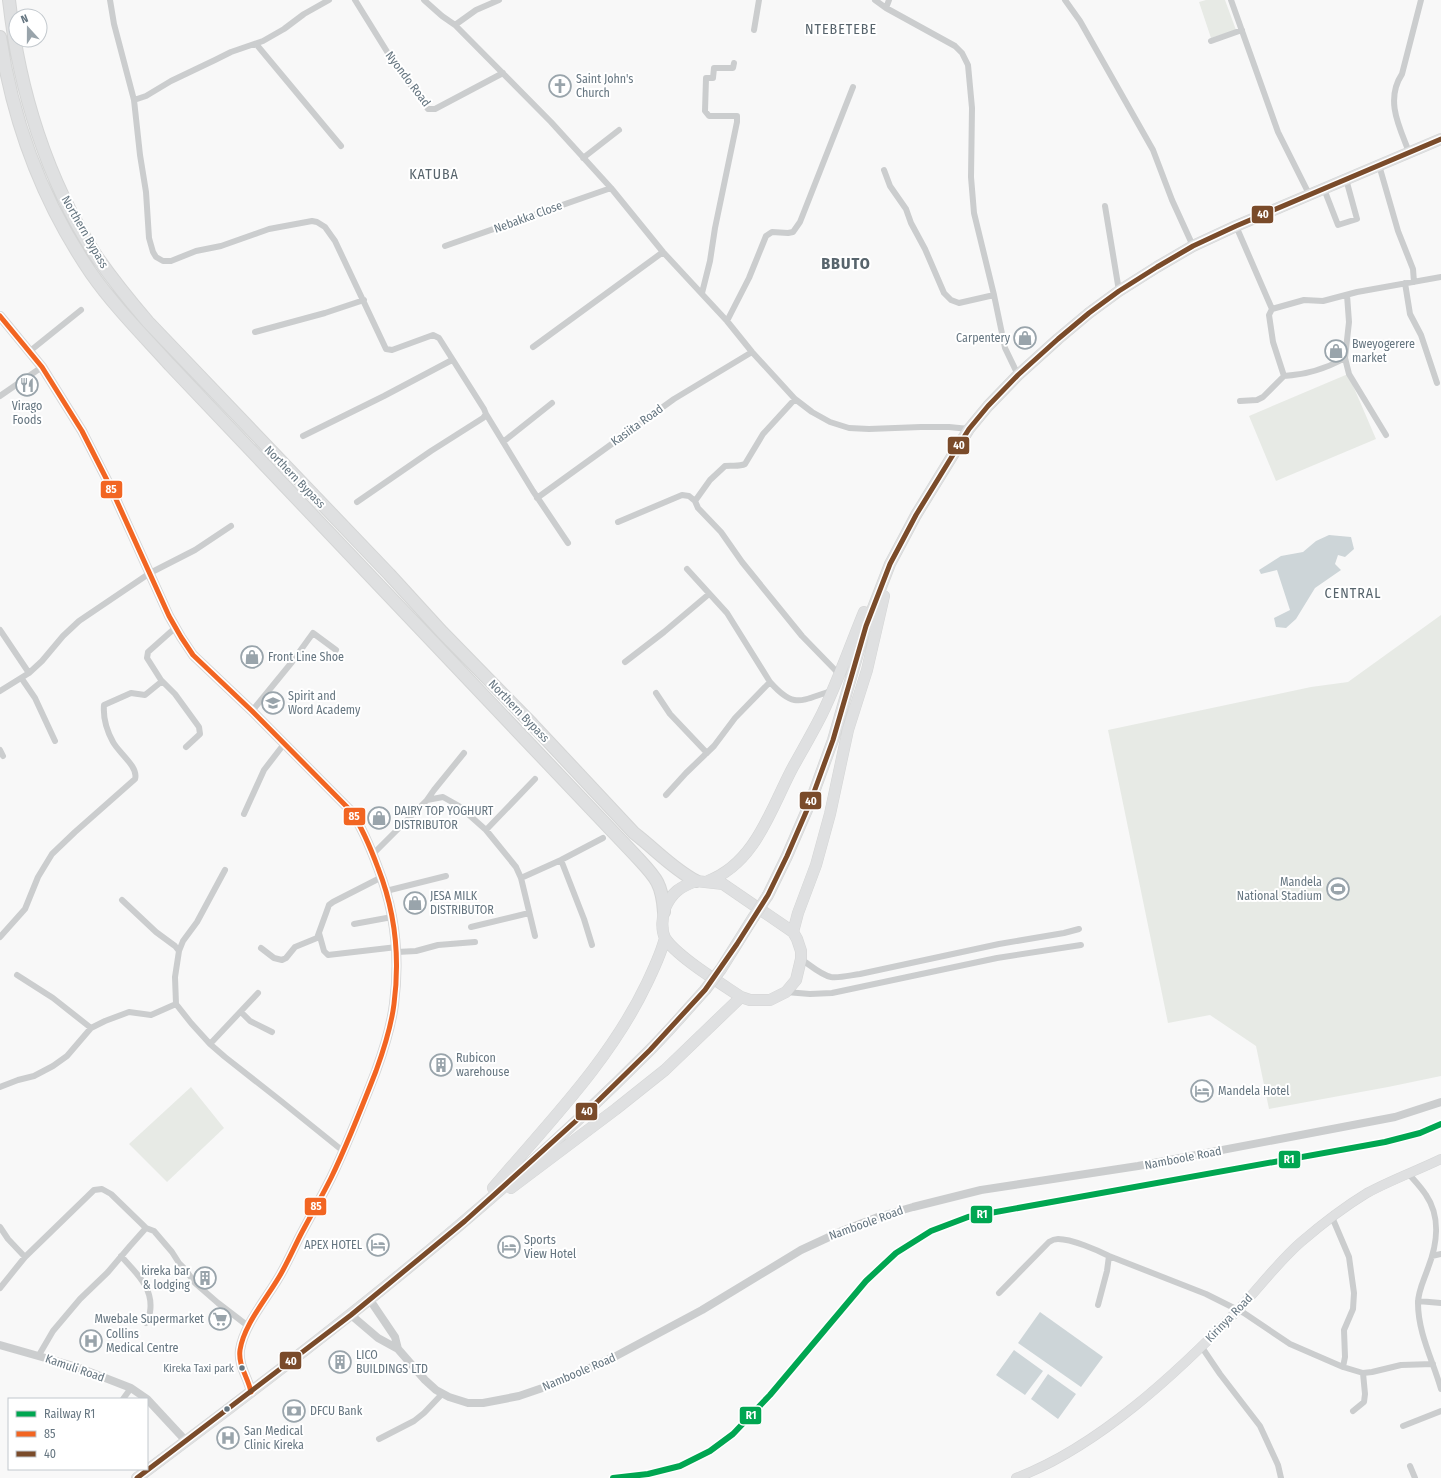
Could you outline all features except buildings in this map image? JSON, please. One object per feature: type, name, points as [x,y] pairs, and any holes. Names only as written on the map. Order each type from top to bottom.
[{"type":"highway","name":"Northern Bypass","points":[[9,0],[23,81],[44,149],[67,204],[97,256],[121,290],[153,328],[532,724],[634,833],[680,871],[701,881]]},
{"type":"highway","name":"Northern Bypass","points":[[0,37],[12,98],[26,147],[45,194],[65,232],[92,274],[121,312],[175,371],[654,875],[660,885],[664,912]]},
{"type":"highway","points":[[148,1470],[351,1315],[465,1221],[603,1096],[650,1050],[705,990],[721,969],[768,895],[787,856],[810,803],[833,740],[866,626],[890,564],[916,515],[969,429],[988,406],[1018,375],[1058,339],[1119,291],[1193,246],[1236,226],[1310,196],[1379,164],[1441,139]]},
{"type":"highway","points":[[793,932],[798,913],[816,865],[830,814],[848,730],[867,670],[890,564]]},
{"type":"highway","points":[[465,1221],[601,1060],[630,1017],[661,955],[665,938],[663,930],[664,912],[669,898],[686,885],[719,877],[729,870],[742,858],[759,834],[772,812],[819,719],[870,598],[881,576],[890,564]]},
{"type":"highway","points":[[665,938],[678,952],[741,997],[755,1001],[770,1000],[786,992],[796,980],[801,959],[800,947],[793,932],[722,884],[701,881]]},
{"type":"highway","points":[[465,1221],[508,1191],[665,1070],[741,997]]},
{"type":"highway","points":[[137,1478],[148,1470]]},
{"type":"main road","points":[[0,316],[42,367],[82,430],[110,486],[175,628],[193,655],[252,711],[351,812],[373,854],[386,891],[392,917],[396,950],[394,1003],[388,1037],[368,1093],[330,1179],[283,1270],[248,1326],[240,1350],[240,1360],[241,1368],[249,1382],[251,1392]]},
{"type":"main road","name":"Kirinya Road","points":[[1016,1478],[1037,1470],[1061,1458],[1112,1422],[1164,1381],[1238,1310],[1286,1255],[1332,1217],[1368,1193],[1408,1173],[1441,1159]]},
{"type":"street","points":[[110,0],[114,24],[134,100],[146,192],[149,238],[156,257],[163,261],[171,261],[196,251],[221,246],[269,229],[312,221],[325,227],[335,241],[386,349],[392,350],[433,335],[439,338],[530,487],[568,543]]},
{"type":"street","points":[[134,100],[146,96],[171,81],[215,60],[246,46],[256,44],[274,35],[304,14],[329,0]]},
{"type":"street","name":"Nyondo Road","points":[[355,0],[391,58],[428,109],[435,109],[503,73]]},
{"type":"street","points":[[424,0],[455,25],[503,73],[611,188],[663,252],[702,293],[752,352],[795,399],[812,412],[830,422],[849,428],[950,427],[969,429]]},
{"type":"street","points":[[455,25],[476,10],[499,0]]},
{"type":"street","points":[[754,30],[759,0]]},
{"type":"street","points":[[875,0],[886,8],[955,46],[965,58],[968,66],[972,108],[971,177],[974,214],[994,295],[1005,348],[1018,375]]},
{"type":"street","points":[[886,8],[889,0]]},
{"type":"street","points":[[1065,0],[1084,27],[1153,150],[1172,200],[1193,246]]},
{"type":"street","points":[[1230,0],[1278,132],[1310,196]]},
{"type":"street","points":[[1409,152],[1396,119],[1394,94],[1396,83],[1402,74],[1421,0]]},
{"type":"street","points":[[1211,41],[1242,30]]},
{"type":"street","points":[[256,44],[341,146]]},
{"type":"street","points":[[702,293],[710,261],[716,221],[738,122],[737,116],[709,116],[705,111],[706,78],[714,78],[714,68],[733,68],[734,63]]},
{"type":"street","points":[[727,321],[749,278],[766,236],[772,232],[793,232],[800,222],[853,87]]},
{"type":"street","points":[[583,158],[619,130]]},
{"type":"street","points":[[1379,164],[1398,231],[1413,269],[1414,282]]},
{"type":"street","points":[[884,170],[890,186],[906,209],[911,223],[925,249],[944,293],[958,303],[994,295]]},
{"type":"street","points":[[1324,189],[1338,226],[1357,219],[1346,179]]},
{"type":"street","name":"Nebakka Close","points":[[446,246],[611,188]]},
{"type":"street","points":[[1105,206],[1119,291]]},
{"type":"street","points":[[1236,226],[1272,309]]},
{"type":"street","points":[[532,347],[663,252]]},
{"type":"street","points":[[1284,376],[1273,342],[1269,315],[1272,309],[1304,300],[1323,301],[1347,296],[1357,292],[1441,278]]},
{"type":"street","points":[[1405,283],[1410,314],[1421,335],[1437,383]]},
{"type":"street","points":[[1347,296],[1349,322],[1345,358],[1350,378],[1386,435]]},
{"type":"street","points":[[255,332],[324,313],[364,300]]},
{"type":"street","points":[[30,351],[81,310]]},
{"type":"street","name":"Kasiita Road","points":[[537,498],[674,399],[752,352]]},
{"type":"street","points":[[1240,401],[1257,400],[1263,397],[1284,376],[1292,376],[1321,368],[1345,358]]},
{"type":"street","points":[[303,436],[452,360]]},
{"type":"street","points":[[0,396],[42,367]]},
{"type":"street","points":[[695,501],[710,480],[724,466],[741,466],[745,464],[763,434],[795,399]]},
{"type":"street","points":[[503,442],[552,403]]},
{"type":"street","points":[[357,502],[431,451],[476,423],[486,414]]},
{"type":"street","points":[[618,522],[682,495],[689,496],[695,501],[698,508],[721,532],[742,562],[802,636],[839,674]]},
{"type":"street","points":[[0,691],[22,679],[29,673],[42,661],[63,636],[80,621],[150,573],[194,550],[231,526]]},
{"type":"street","points":[[687,569],[727,613],[770,682],[789,700],[796,702],[831,691]]},
{"type":"street","points":[[625,662],[664,632],[709,594]]},
{"type":"street","points":[[175,628],[148,652],[147,658],[161,680],[176,694],[199,727],[200,734],[186,747]]},
{"type":"street","points":[[0,630],[29,673]]},
{"type":"street","points":[[252,711],[292,662],[313,633],[336,650]]},
{"type":"street","points":[[22,679],[35,698],[56,741]]},
{"type":"street","points":[[0,937],[25,909],[38,877],[52,854],[74,832],[135,779],[135,771],[113,743],[103,712],[104,705],[131,693],[145,695],[161,682],[161,680]]},
{"type":"street","points":[[666,795],[714,746],[735,718],[770,682]]},
{"type":"street","points":[[656,693],[670,714],[707,753]]},
{"type":"street","points":[[244,814],[264,770],[284,744]]},
{"type":"street","points":[[373,854],[427,800],[464,753]]},
{"type":"street","points":[[486,830],[535,779]]},
{"type":"street","points":[[427,800],[443,797],[458,806],[486,830],[516,867],[521,878],[535,936]]},
{"type":"street","points":[[521,878],[561,860],[603,838]]},
{"type":"street","points":[[561,860],[592,945]]},
{"type":"street","points":[[224,870],[196,922],[178,951],[175,977],[176,1004],[210,1044],[343,1151]]},
{"type":"street","points":[[386,891],[446,876]]},
{"type":"street","points":[[261,948],[274,958],[282,960],[286,958],[295,947],[317,938],[329,906],[333,902],[382,877]]},
{"type":"street","points":[[122,900],[156,932],[175,946],[178,951]]},
{"type":"street","points":[[471,927],[529,913]]},
{"type":"street","points":[[354,924],[392,917]]},
{"type":"street","points":[[801,959],[824,974],[831,977],[843,977],[1079,929]]},
{"type":"street","points":[[319,933],[324,951],[328,955],[396,950],[416,951],[438,945],[474,942]]},
{"type":"street","points":[[786,992],[810,994],[832,993],[997,958],[1081,945]]},
{"type":"street","points":[[17,975],[53,998],[91,1028]]},
{"type":"street","points":[[210,1044],[258,993]]},
{"type":"street","points":[[0,1087],[34,1076],[53,1066],[67,1056],[91,1028],[124,1013],[130,1012],[151,1015],[176,1004]]},
{"type":"street","points":[[241,1012],[250,1021],[272,1032]]},
{"type":"street","name":"Namboole Road","points":[[370,1300],[395,1337],[398,1349],[425,1380],[442,1394],[468,1403],[519,1396],[557,1383],[653,1338],[801,1250],[842,1231],[878,1217],[981,1190],[1138,1166],[1394,1117],[1441,1102]]},
{"type":"street","points":[[1408,1173],[1426,1195],[1434,1216],[1437,1231],[1432,1256],[1420,1288],[1418,1315],[1421,1329],[1440,1385]]},
{"type":"street","points":[[0,1288],[24,1257],[94,1190],[102,1189],[111,1194],[146,1228],[154,1231],[195,1283],[218,1304],[248,1326]]},
{"type":"street","points":[[1434,1216],[1441,1214]]},
{"type":"street","points":[[1332,1217],[1349,1257],[1354,1293],[1354,1308],[1344,1330],[1346,1345],[1343,1367]]},
{"type":"street","points":[[0,1227],[8,1239],[24,1257]]},
{"type":"street","points":[[39,1355],[53,1330],[80,1299],[108,1272],[146,1228]]},
{"type":"street","points":[[999,1293],[1044,1246],[1057,1238],[1094,1249],[1175,1281],[1238,1310],[1290,1344],[1343,1367],[1363,1373],[1396,1365],[1433,1364]]},
{"type":"street","points":[[1432,1256],[1441,1254]]},
{"type":"street","points":[[121,1256],[144,1284],[151,1299],[148,1321],[146,1323]]},
{"type":"street","points":[[1098,1305],[1107,1271],[1109,1256]]},
{"type":"street","points":[[1418,1301],[1441,1303]]},
{"type":"street","points":[[351,1315],[381,1340],[398,1349]]},
{"type":"street","name":"Kamuli Road","points":[[0,1345],[39,1355],[77,1368],[131,1388],[146,1398]]},
{"type":"street","points":[[1201,1346],[1229,1387],[1260,1426],[1278,1465],[1281,1478]]},
{"type":"street","points":[[1353,1411],[1364,1402],[1365,1394],[1363,1373]]},
{"type":"street","points":[[124,1398],[131,1388]]},
{"type":"street","points":[[379,1440],[414,1421],[442,1394]]},
{"type":"street","name":"Kamuli Road","points":[[148,1400],[186,1441]]},
{"type":"street","points":[[1403,1426],[1441,1411]]},
{"type":"street","points":[[1410,1466],[1416,1478]]},
{"type":"shaded area","points":[[1206,0],[1225,0],[1236,30],[1211,38],[1199,2]]},
{"type":"shaded area","points":[[1348,374],[1376,439],[1276,481],[1249,416]]},
{"type":"shaded area","points":[[1329,535],[1351,537],[1354,549],[1345,557],[1338,555],[1335,564],[1341,570],[1315,588],[1296,619],[1286,628],[1276,627],[1274,618],[1290,610],[1277,570],[1261,574],[1259,570],[1281,556],[1303,552],[1316,541]]},
{"type":"shaded area","points":[[1441,615],[1441,1076],[1269,1109],[1256,1046],[1210,1015],[1168,1023],[1108,730],[1311,687],[1348,682]]},
{"type":"shaded area","points":[[191,1087],[224,1128],[167,1182],[129,1144]]},
{"type":"shaded area","points":[[1040,1312],[1103,1357],[1081,1387],[1018,1343]]},
{"type":"shaded area","points":[[1014,1350],[1043,1371],[1025,1395],[996,1375]]},
{"type":"shaded area","points":[[1048,1374],[1076,1394],[1058,1419],[1031,1399]]},
{"type":"rail line","name":"R1","points":[[613,1478],[648,1474],[680,1466],[710,1451],[733,1434],[770,1395],[866,1281],[896,1253],[931,1231],[968,1217],[1385,1142],[1420,1133],[1441,1124]]},
{"type":"transit line","name":"40","points":[[148,1470],[351,1315],[465,1221],[598,1101],[650,1050],[705,990],[737,944],[768,895],[787,856],[810,803],[833,740],[866,626],[890,564],[916,515],[969,429],[988,406],[1018,375],[1089,313],[1119,291],[1193,246],[1236,226],[1441,139]]},
{"type":"transit line","name":"85","points":[[0,316],[42,367],[82,431],[110,486],[169,616],[181,637],[193,655],[252,711],[351,811],[370,846],[389,901],[395,935],[396,987],[387,1038],[376,1071],[331,1178],[278,1280],[252,1319],[242,1340],[240,1361],[251,1392]]},
{"type":"transit line","name":"40","points":[[137,1478],[148,1470]]},
{"type":"place","name":"Saint John's Church","points":[[560,86]]},
{"type":"place","name":"Carpentery","points":[[1025,338]]},
{"type":"place","name":"Bweyogerere market","points":[[1336,351]]},
{"type":"place","name":"Virago Foods","points":[[27,385]]},
{"type":"place","name":"Front Line Shoe","points":[[252,657]]},
{"type":"place","name":"Spirit and Word Academy","points":[[273,703]]},
{"type":"place","name":"DAIRY TOP YOGHURT DISTRIBUTOR","points":[[379,818]]},
{"type":"place","name":"Mandela National Stadium","points":[[1338,889]]},
{"type":"place","name":"JESA MILK DISTRIBUTOR","points":[[415,903]]},
{"type":"place","name":"Rubicon warehouse","points":[[441,1065]]},
{"type":"place","name":"Mandela Hotel","points":[[1202,1091]]},
{"type":"place","name":"APEX HOTEL","points":[[378,1245]]},
{"type":"place","name":"Sports View Hotel","points":[[509,1247]]},
{"type":"place","name":"kireka bar & lodging","points":[[205,1278]]},
{"type":"place","name":"Mwebale Supermarket","points":[[220,1319]]},
{"type":"place","name":"Collins Medical Centre","points":[[91,1341]]},
{"type":"place","name":"LICO BUILDINGS LTD","points":[[340,1362]]},
{"type":"place","name":"Kireka Taxi park","points":[[242,1368]]},
{"type":"place","name":"DFCU Bank","points":[[294,1411]]},
{"type":"place","name":"San Medical Clinic Kireka","points":[[228,1438]]},
{"type":"district","name":"NTEBETEBE","points":[[841,29]]},
{"type":"district","name":"KATUBA","points":[[434,174]]},
{"type":"district","name":"BBUTO","points":[[846,263]]},
{"type":"district","name":"CENTRAL","points":[[1353,593]]}]
